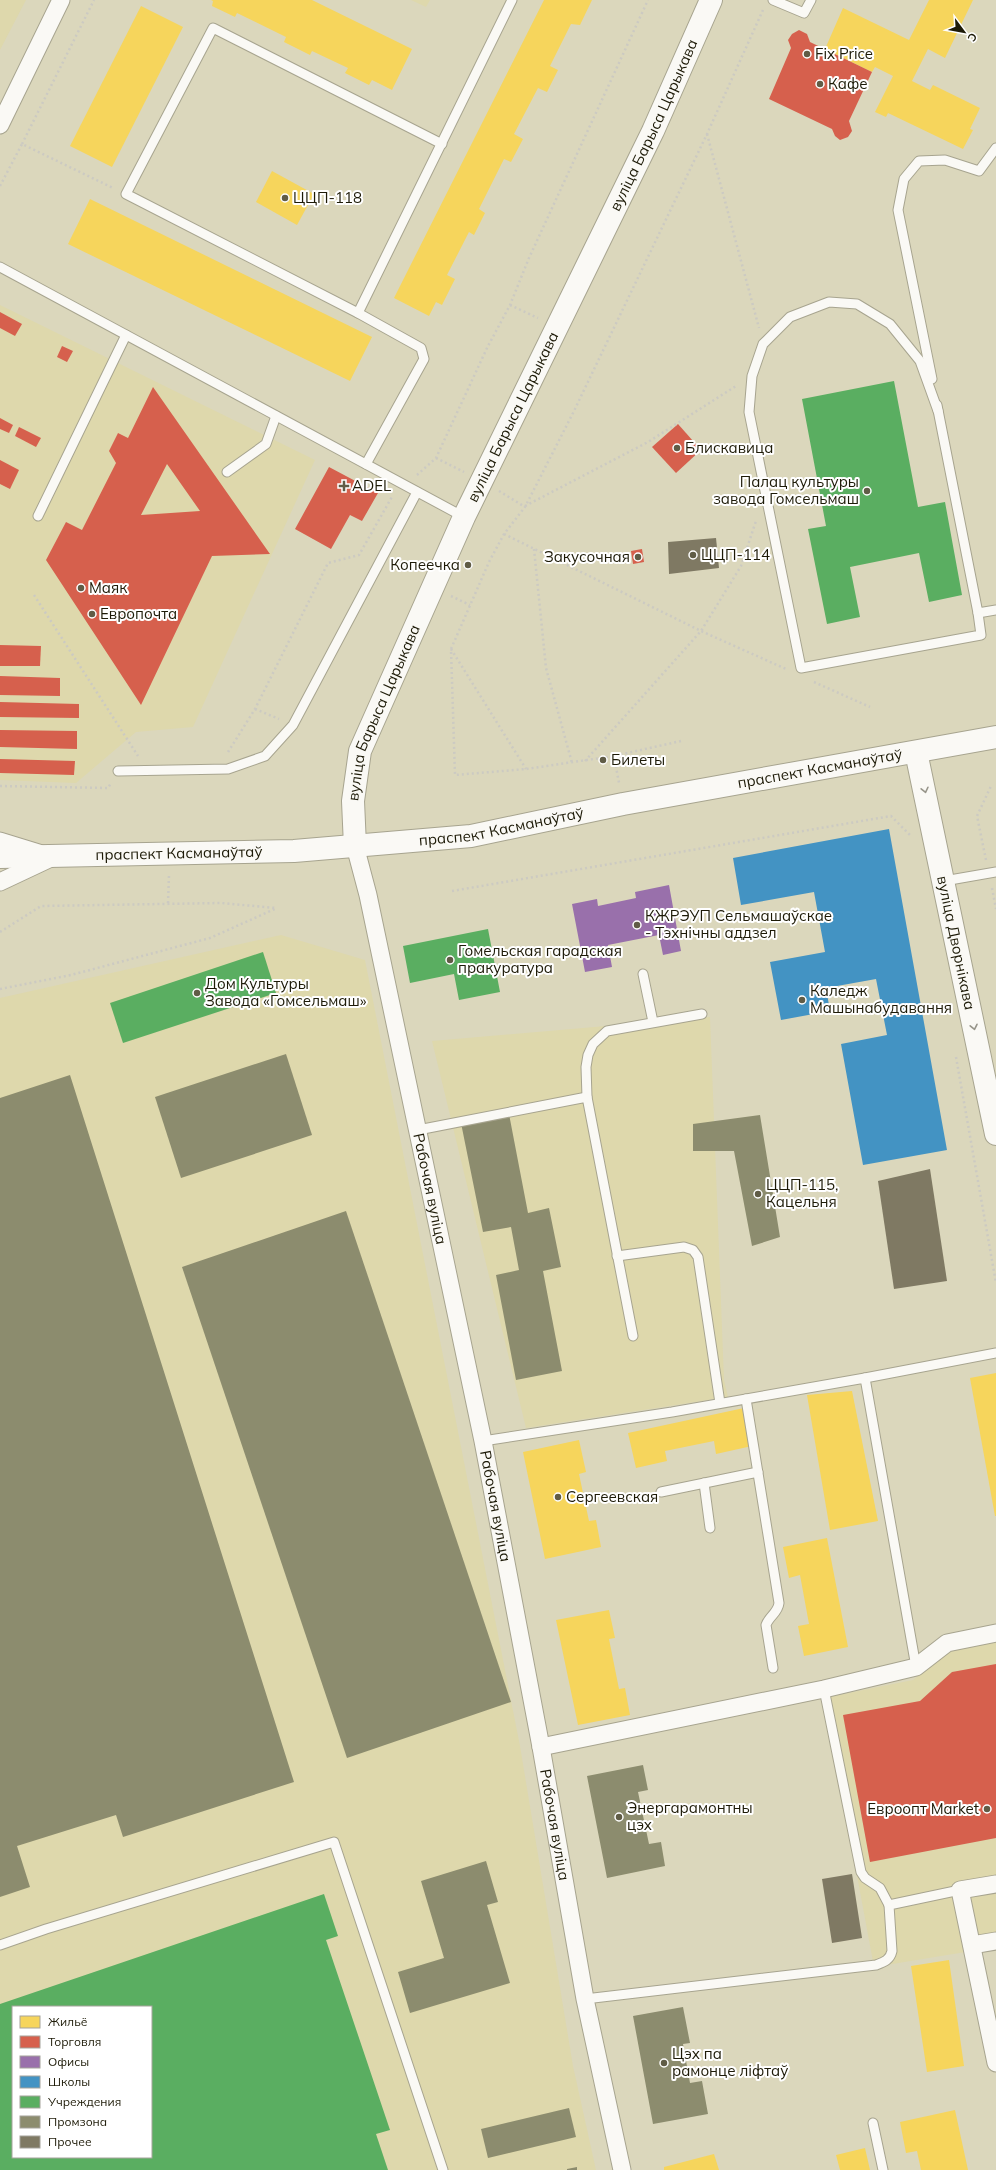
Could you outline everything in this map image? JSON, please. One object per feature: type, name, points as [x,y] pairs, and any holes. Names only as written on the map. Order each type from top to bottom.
[{"type":"main road","name":"вуліца Барыса Царыкава","points":[[355,846],[353,801],[360,751],[464,517],[653,131],[711,0]]},
{"type":"main road","name":"праспект Касманаўтаў","points":[[0,857],[294,851],[489,833],[623,804],[996,737]]},
{"type":"main road","name":"вуліца Дворнікава","points":[[916,752],[996,1133]]},
{"type":"street","points":[[0,125],[4,107],[61,0]]},
{"type":"street","points":[[0,840],[53,857]]},
{"type":"street","name":"Рабочая вуліца","points":[[355,846],[368,895],[483,1441],[541,1747],[585,1999],[622,2170]]},
{"type":"street","points":[[0,882],[53,857]]},
{"type":"street","points":[[541,1747],[824,1689],[916,1667],[947,1643],[996,1633]]},
{"type":"street","points":[[996,1884],[960,1890],[996,2063]]},
{"type":"street","points":[[972,1945],[996,1941]]},
{"type":"lane","points":[[358,314],[512,0]]},
{"type":"lane","points":[[773,0],[804,13],[811,0]]},
{"type":"lane","points":[[366,464],[424,359],[421,348],[126,194],[213,28],[442,144]]},
{"type":"lane","points":[[938,411],[920,361],[890,324],[858,304],[829,302],[790,317],[763,344],[752,376],[749,412],[801,668],[981,635],[978,613],[938,411],[898,210],[904,178],[919,161],[945,160],[978,171],[996,148]]},
{"type":"lane","points":[[0,267],[464,517]]},
{"type":"lane","points":[[38,516],[126,335]]},
{"type":"lane","points":[[227,472],[266,444],[276,416]]},
{"type":"lane","points":[[118,771],[228,769],[266,756],[293,725],[417,492]]},
{"type":"lane","points":[[978,613],[996,610]]},
{"type":"lane","points":[[944,882],[992,873]]},
{"type":"lane","points":[[643,974],[653,1022]]},
{"type":"lane","points":[[633,1336],[587,1097],[586,1067],[593,1044],[607,1031],[702,1014]]},
{"type":"lane","points":[[418,1130],[587,1097]]},
{"type":"lane","points":[[617,1256],[684,1247],[693,1250],[698,1257],[720,1403]]},
{"type":"lane","points":[[483,1441],[746,1399],[996,1353]]},
{"type":"lane","points":[[865,1378],[916,1667]]},
{"type":"lane","points":[[746,1399],[779,1603],[777,1611],[767,1620],[766,1625],[773,1668]]},
{"type":"lane","points":[[661,1492],[758,1472]]},
{"type":"lane","points":[[704,1483],[710,1528]]},
{"type":"lane","points":[[585,1999],[876,1965],[886,1961],[890,1956],[892,1951],[889,1905],[880,1888],[865,1878],[861,1872],[824,1689]]},
{"type":"lane","points":[[0,1945],[46,1929],[334,1842],[442,2170]]},
{"type":"lane","points":[[889,1905],[960,1890]]},
{"type":"lane","points":[[873,2123],[883,2170]]},
{"type":"path","points":[[0,186],[94,0]]},
{"type":"path","points":[[224,759],[255,709],[328,563],[359,555],[400,483],[420,474],[436,458],[486,348],[510,305],[529,258],[648,0]]},
{"type":"path","points":[[681,741],[614,756],[572,763],[526,769],[455,775],[451,649],[489,562],[504,534],[525,506],[572,413],[708,134],[764,7]]},
{"type":"path","points":[[708,134],[763,344]]},
{"type":"path","points":[[22,144],[126,194]]},
{"type":"path","points":[[510,305],[556,327]]},
{"type":"path","points":[[525,506],[648,442],[752,376]]},
{"type":"path","points":[[585,761],[701,631],[741,566],[765,492]]},
{"type":"path","points":[[504,534],[701,631],[792,672]]},
{"type":"path","points":[[534,549],[546,668],[572,763]]},
{"type":"path","points":[[0,786],[108,788],[124,762],[141,761],[34,595]]},
{"type":"path","points":[[451,649],[526,769]]},
{"type":"path","points":[[806,678],[870,707]]},
{"type":"path","points":[[614,756],[623,804]]},
{"type":"path","points":[[991,786],[977,816],[992,873],[996,909]]},
{"type":"path","points":[[452,891],[891,816],[916,840]]},
{"type":"path","points":[[168,903],[170,854]]},
{"type":"path","points":[[0,932],[42,906],[221,903],[277,908],[210,938],[71,975],[0,989]]},
{"type":"path","points":[[955,1050],[996,1283]]},
{"type":"shaded area","points":[[0,0],[26,0],[0,50]]},
{"type":"shaded area","points":[[411,0],[430,0],[426,7]]},
{"type":"shaded area","points":[[0,305],[315,460],[193,727],[136,732],[76,783],[0,780]]},
{"type":"shaded area","points":[[281,935],[365,960],[520,1746],[573,2066],[596,2170],[0,2170],[0,998]]},
{"type":"shaded area","points":[[710,1017],[724,1380],[728,1397],[526,1428],[432,1041]]},
{"type":"shaded area","points":[[996,1639],[996,1947],[874,1967],[824,1698],[913,1680],[954,1647]]},
{"type":"building: Жильё","points":[[211,0],[312,0],[412,49],[392,90],[372,80],[369,85],[345,73],[348,68],[312,51],[310,55],[284,42],[286,37],[237,13],[235,17],[212,6],[213,1]]},
{"type":"building: Жильё","points":[[544,0],[592,0],[580,25],[571,24],[550,66],[558,70],[547,92],[538,88],[514,134],[523,139],[511,162],[504,159],[479,209],[485,213],[474,235],[469,232],[447,275],[455,279],[442,305],[436,302],[429,316],[394,298]]},
{"type":"building: Жильё","points":[[929,0],[973,0],[945,58],[928,49],[912,81],[930,90],[933,85],[980,108],[970,129],[973,130],[963,149],[888,113],[886,117],[875,112],[893,76],[875,67],[872,72],[825,49],[843,8],[909,40]]},
{"type":"building: Жильё","points":[[141,6],[183,27],[112,167],[70,146]]},
{"type":"building: Жильё","name":"ЦЦП-118","points":[[272,171],[314,194],[297,225],[256,202]]},
{"type":"building: Жильё","points":[[90,199],[372,337],[350,381],[68,244]]},
{"type":"building: Жильё","points":[[996,1373],[996,1516],[995,1516],[970,1378]]},
{"type":"building: Жильё","points":[[852,1391],[878,1521],[830,1530],[807,1395]]},
{"type":"building: Жильё","points":[[744,1408],[752,1446],[716,1454],[714,1441],[665,1451],[667,1461],[636,1468],[628,1433]]},
{"type":"building: Жильё","name":"Сергеевская","points":[[579,1440],[586,1472],[579,1474],[589,1521],[596,1520],[601,1547],[545,1559],[523,1452]]},
{"type":"building: Жильё","points":[[827,1538],[848,1647],[804,1656],[798,1626],[809,1624],[800,1575],[789,1578],[783,1547]]},
{"type":"building: Жильё","points":[[609,1610],[615,1638],[609,1639],[619,1689],[625,1688],[630,1715],[578,1725],[556,1620]]},
{"type":"building: Жильё","points":[[949,1960],[964,2066],[927,2072],[911,1966]]},
{"type":"building: Жильё","points":[[955,2110],[968,2170],[921,2170],[917,2151],[906,2153],[900,2122]]},
{"type":"building: Жильё","points":[[865,2148],[870,2170],[840,2170],[836,2155]]},
{"type":"building: Жильё","points":[[714,2154],[719,2170],[664,2170],[664,2167]]},
{"type":"building: Торговля","name":"Кафе","points":[[799,30],[807,34],[810,42],[872,72],[849,121],[852,131],[848,137],[840,140],[835,136],[832,129],[769,99],[791,48],[788,40],[792,34]]},
{"type":"building: Торговля","points":[[0,312],[22,324],[15,336],[0,328]]},
{"type":"building: Торговля","points":[[62,346],[73,351],[67,362],[57,357]]},
{"type":"building: Торговля","points":[[153,387],[270,554],[212,556],[141,705],[46,560],[66,522],[82,530],[116,463],[109,451],[118,433],[128,438]],"holes":[[[167,464],[200,511],[141,515]]]},
{"type":"building: Торговля","points":[[0,418],[13,425],[9,433],[0,429]]},
{"type":"building: Торговля","name":"Блискавица","points":[[678,424],[701,450],[676,473],[652,447]]},
{"type":"building: Торговля","points":[[19,427],[41,438],[36,447],[15,436]]},
{"type":"building: Торговля","points":[[0,460],[19,470],[10,489],[0,484]]},
{"type":"building: Торговля","points":[[329,467],[378,493],[362,521],[350,515],[331,549],[295,529]]},
{"type":"building: Торговля","name":"Закусочная","points":[[642,549],[644,562],[633,564],[631,551]]},
{"type":"building: Торговля","points":[[0,645],[41,646],[40,666],[0,666]]},
{"type":"building: Торговля","points":[[0,676],[60,678],[60,696],[0,695]]},
{"type":"building: Торговля","points":[[0,702],[79,704],[79,718],[0,717]]},
{"type":"building: Торговля","points":[[0,730],[77,731],[77,749],[0,747]]},
{"type":"building: Торговля","points":[[0,759],[75,761],[74,775],[0,773]]},
{"type":"building: Торговля","points":[[996,1664],[996,1838],[870,1862],[843,1715],[920,1701],[952,1672]]},
{"type":"building: Офисы","points":[[669,885],[681,951],[663,955],[659,935],[608,945],[612,967],[585,972],[572,904],[597,899],[598,906],[636,898],[635,892]]},
{"type":"building: Школы","name":"Каледж Машынабудавання","points":[[889,829],[947,1150],[863,1165],[841,1044],[887,1035],[876,979],[826,988],[830,1011],[781,1020],[770,962],[825,952],[814,892],[741,905],[733,858]]},
{"type":"building: Учреждения","name":"Палац культуры завода Гомсельмаш","points":[[894,381],[918,507],[945,502],[962,595],[929,602],[919,553],[850,567],[860,617],[827,624],[808,529],[826,526],[802,399]]},
{"type":"building: Учреждения","name":"Гомельская гарадская пракуратура","points":[[488,929],[500,992],[459,1000],[454,974],[410,983],[403,946]]},
{"type":"building: Учреждения","points":[[263,952],[276,993],[123,1043],[110,1003]]},
{"type":"building: Учреждения","points":[[324,1894],[338,1936],[326,1940],[390,2130],[376,2134],[388,2170],[0,2170],[0,2004]]},
{"type":"building: Промзона","points":[[286,1054],[312,1135],[181,1178],[155,1097]]},
{"type":"building: Промзона","points":[[70,1075],[294,1782],[123,1837],[116,1815],[17,1846],[30,1887],[0,1897],[0,1098]]},
{"type":"building: Промзона","points":[[509,1114],[528,1213],[549,1208],[561,1267],[543,1271],[562,1371],[516,1380],[496,1275],[519,1270],[511,1227],[483,1232],[461,1123]]},
{"type":"building: Промзона","name":"ЦЦП-115, Кацельня","points":[[760,1115],[780,1237],[752,1246],[734,1151],[693,1151],[693,1124]]},
{"type":"building: Промзона","points":[[346,1211],[511,1702],[347,1758],[182,1267]]},
{"type":"building: Промзона","name":"Энергарамонтны цэх","points":[[643,1765],[648,1790],[638,1792],[649,1844],[661,1842],[665,1866],[607,1878],[587,1776]]},
{"type":"building: Промзона","points":[[486,1861],[498,1902],[487,1905],[510,1983],[410,2013],[398,1972],[444,1958],[421,1881]]},
{"type":"building: Промзона","name":"Цэх па рамонце ліфтаў","points":[[683,2007],[690,2043],[683,2044],[690,2083],[702,2081],[708,2114],[653,2124],[633,2016]]},
{"type":"building: Промзона","points":[[569,2108],[576,2137],[488,2158],[481,2129]]},
{"type":"building: Промзона","points":[[577,2167],[577,2170],[567,2170],[567,2169]]},
{"type":"building: Прочее","name":"ЦЦП-114","points":[[716,538],[719,568],[669,574],[668,542]]},
{"type":"building: Прочее","points":[[930,1169],[947,1281],[894,1289],[878,1181]]},
{"type":"building: Прочее","points":[[852,1874],[862,1938],[832,1943],[822,1879]]},
{"type":"place","name":"Fix Price","points":[[807,54]]},
{"type":"place","name":"Кафе","points":[[820,84]]},
{"type":"place","name":"ЦЦП-118","points":[[285,198]]},
{"type":"place","name":"Блискавица","points":[[677,448]]},
{"type":"place","name":"ADEL","points":[[344,486]]},
{"type":"place","name":"Палац культуры завода Гомсельмаш","points":[[867,491]]},
{"type":"place","name":"ЦЦП-114","points":[[693,555]]},
{"type":"place","name":"Закусочная","points":[[638,557]]},
{"type":"place","name":"Копеечка","points":[[468,565]]},
{"type":"place","name":"Маяк","points":[[81,588]]},
{"type":"place","name":"Европочта","points":[[92,614]]},
{"type":"place","name":"Билеты","points":[[603,760]]},
{"type":"place","name":"КЖРЭУП Сельмашаўскае - Тэхнічны аддзел","points":[[637,925]]},
{"type":"place","name":"Гомельская гарадская пракуратура","points":[[450,960]]},
{"type":"place","name":"Дом Культуры Завода «Гомсельмаш»","points":[[197,993]]},
{"type":"place","name":"Каледж Машынабудавання","points":[[802,1000]]},
{"type":"place","name":"ЦЦП-115, Кацельня","points":[[758,1194]]},
{"type":"place","name":"Сергеевская","points":[[558,1497]]},
{"type":"place","name":"Евроопт Market","points":[[987,1809]]},
{"type":"place","name":"Энергарамонтны цэх","points":[[619,1817]]},
{"type":"place","name":"Цэх па рамонце ліфтаў","points":[[664,2063]]}]
